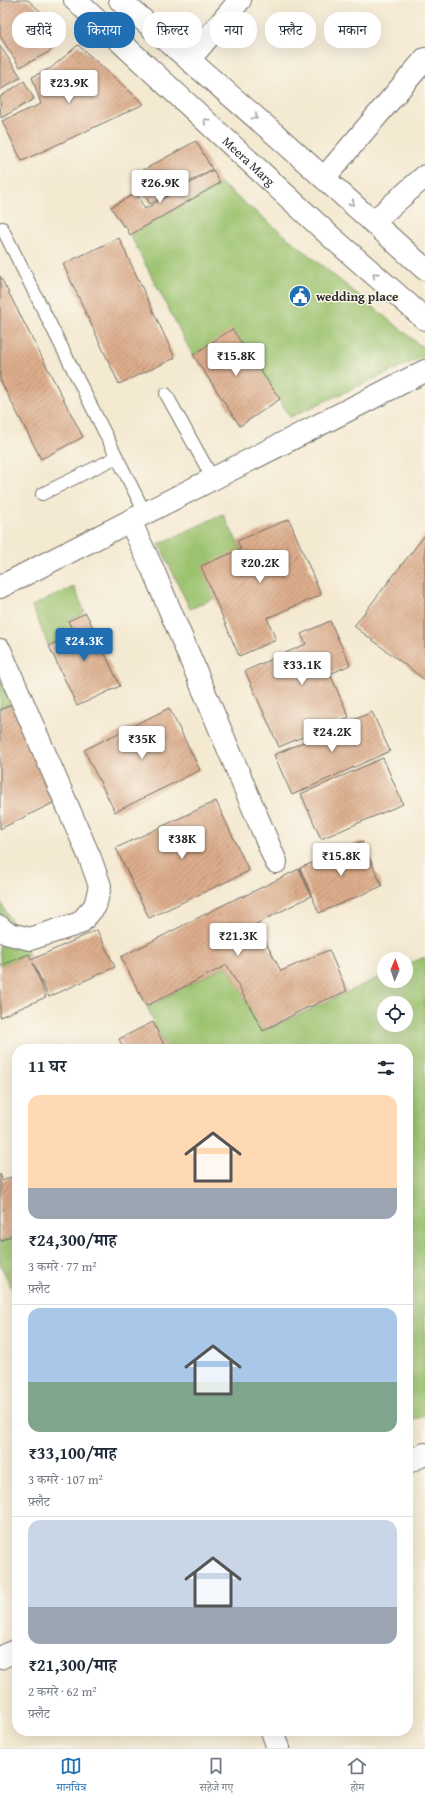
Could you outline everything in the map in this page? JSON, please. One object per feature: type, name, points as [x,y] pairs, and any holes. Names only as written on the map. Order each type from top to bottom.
[{"type":"street","name":"Meera Marg","points":[[75,0],[334,239],[425,319]]},
{"type":"street","points":[[120,0],[324,178],[425,269]]},
{"type":"street","points":[[189,60],[240,0]]},
{"type":"street","points":[[324,178],[425,59]]},
{"type":"street","points":[[373,222],[425,176]]},
{"type":"street","points":[[0,587],[425,371]]},
{"type":"street","points":[[138,517],[153,570],[276,862]]},
{"type":"street","points":[[0,650],[90,858],[100,886],[95,906],[80,923],[30,939],[6,933],[0,927]]},
{"type":"street","points":[[413,1460],[425,1454]]},
{"type":"street","points":[[0,1658],[12,1652]]},
{"type":"street","points":[[274,1736],[278,1748]]},
{"type":"lane","points":[[2,228],[117,457],[138,517]]},
{"type":"lane","points":[[166,394],[213,479]]},
{"type":"lane","points":[[42,494],[117,457]]},
{"type":"green space","points":[[220,183],[425,349],[425,356],[290,417],[233,331],[194,358],[130,235]]},
{"type":"green space","points":[[223,514],[241,549],[215,598],[190,609],[159,544]]},
{"type":"green space","points":[[74,587],[85,612],[68,620],[74,633],[48,645],[32,606]]},
{"type":"green space","points":[[0,679],[12,703],[0,709]]},
{"type":"green space","points":[[0,901],[29,954],[0,966]]},
{"type":"green space","points":[[425,957],[425,1415],[413,1421],[413,1044],[165,1044],[147,1007],[227,965],[263,1031],[377,978],[377,988],[413,988],[413,962]]},
{"type":"green space","points":[[12,1236],[12,1289],[0,1264],[0,1242]]},
{"type":"building","points":[[0,0],[28,0],[41,12],[12,12],[12,48],[53,48],[49,52],[20,67],[0,36]]},
{"type":"building","points":[[0,46],[21,77],[0,90]]},
{"type":"building","points":[[74,48],[81,48],[144,104],[22,161],[2,121],[41,104],[32,77],[51,68]]},
{"type":"building","points":[[24,81],[34,99],[1,118],[0,97]]},
{"type":"building","points":[[196,141],[212,169],[150,204],[134,175]]},
{"type":"building","points":[[213,170],[220,183],[130,235],[125,225],[123,226],[111,207],[136,193],[145,209]]},
{"type":"building","points":[[119,238],[175,358],[119,384],[63,264]]},
{"type":"building","points":[[0,276],[83,437],[41,459],[0,380]]},
{"type":"building","points":[[232,329],[280,399],[240,426],[193,355]]},
{"type":"building","points":[[289,519],[321,595],[267,618],[276,640],[239,656],[201,566],[241,549],[237,541]]},
{"type":"building","points":[[425,535],[425,680],[354,626]]},
{"type":"building","points":[[86,613],[120,686],[77,706],[49,646],[74,633],[68,621]]},
{"type":"building","points":[[330,621],[350,665],[330,674],[349,717],[279,747],[245,671],[306,644],[301,634]]},
{"type":"building","points":[[13,704],[59,800],[0,829],[0,710]]},
{"type":"building","points":[[169,708],[200,770],[115,812],[84,750]]},
{"type":"building","points":[[372,712],[390,751],[292,795],[274,755]]},
{"type":"building","points":[[383,758],[403,804],[321,839],[301,794]]},
{"type":"building","points":[[216,801],[249,871],[149,918],[116,848]]},
{"type":"building","points":[[362,841],[382,886],[319,913],[300,868]]},
{"type":"building","points":[[299,869],[311,896],[256,924],[281,971],[329,950],[347,991],[302,1010],[263,1031],[227,965],[146,1006],[121,957],[241,896],[242,897]]},
{"type":"building","points":[[97,930],[115,967],[49,997],[33,963],[46,997],[0,1017],[0,966],[29,954],[31,960]]},
{"type":"building","points":[[153,1022],[164,1044],[122,1044],[119,1039]]},
{"type":"building","points":[[0,1174],[3,1181],[12,1176],[12,1235],[0,1241]]},
{"type":"place","name":"wedding place","points":[[300,296]]}]
